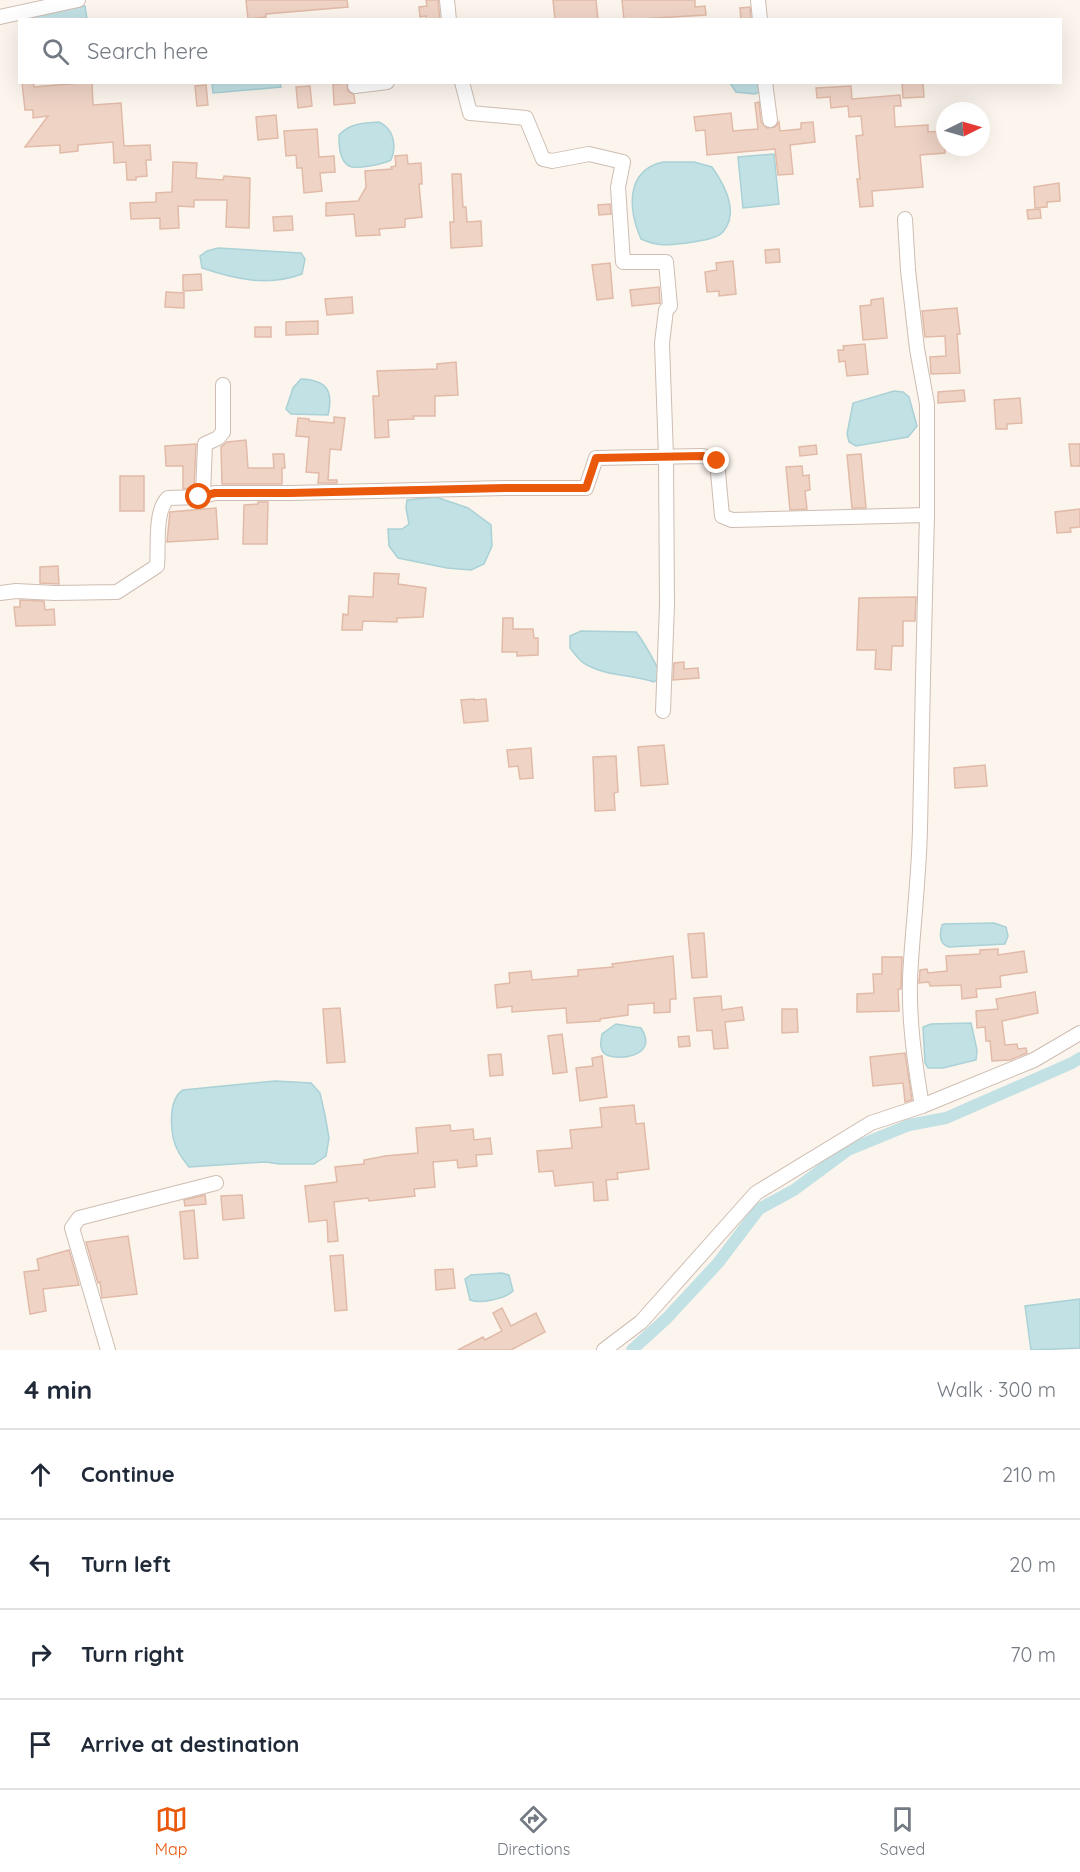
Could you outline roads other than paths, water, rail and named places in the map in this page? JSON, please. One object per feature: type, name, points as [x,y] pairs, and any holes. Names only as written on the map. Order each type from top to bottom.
[{"type":"street","points":[[0,17],[78,0]]},
{"type":"street","points":[[447,0],[449,18]]},
{"type":"street","points":[[758,0],[760,18]]},
{"type":"street","points":[[355,86],[371,84]]},
{"type":"street","points":[[463,84],[470,112],[526,118],[543,159],[552,162],[589,154],[623,162],[618,187],[623,262],[666,262],[670,306],[666,310],[662,343],[666,457],[667,605],[663,711]]},
{"type":"street","points":[[765,84],[770,120]]},
{"type":"street","points":[[905,219],[916,349],[927,404],[927,515],[920,831],[915,928],[910,962],[911,1014],[922,1106]]},
{"type":"street","points":[[203,495],[205,444],[218,438],[223,432],[223,385]]},
{"type":"street","points":[[0,593],[16,591],[117,592],[156,566],[159,516],[162,504],[168,498],[199,497],[215,493],[586,488],[596,458],[703,456],[717,461],[722,516],[732,520],[927,515]]},
{"type":"street","points":[[604,1350],[640,1322],[756,1193],[871,1123],[922,1106],[1034,1060],[1080,1033]]},
{"type":"street","points":[[108,1350],[72,1228],[79,1218],[216,1183]]},
{"type":"water","points":[[85,6],[87,18],[34,18],[34,12]]},
{"type":"water","points":[[212,84],[280,84],[281,87],[213,93]]},
{"type":"water","points":[[731,84],[764,84],[762,91],[755,94],[736,92]]},
{"type":"water","points":[[379,122],[388,129],[393,138],[394,149],[391,160],[363,167],[349,166],[341,156],[339,135],[353,126]]},
{"type":"water","points":[[774,154],[779,204],[743,208],[738,157]]},
{"type":"water","points":[[663,162],[694,162],[712,167],[725,190],[730,207],[728,224],[723,232],[716,237],[687,243],[658,244],[641,239],[632,205],[633,193],[641,174],[650,167]]},
{"type":"water","points":[[218,248],[301,253],[305,259],[302,274],[264,281],[239,278],[202,268],[200,256]]},
{"type":"water","points":[[301,379],[317,382],[326,388],[330,399],[328,415],[291,414],[286,409],[293,388]]},
{"type":"water","points":[[894,391],[903,392],[909,397],[917,426],[908,437],[856,446],[849,442],[847,434],[853,403]]},
{"type":"water","points":[[436,497],[468,508],[491,525],[492,546],[484,564],[471,570],[447,568],[398,558],[389,546],[388,529],[402,529],[409,524],[407,500]]},
{"type":"water","points":[[581,631],[636,632],[654,661],[660,677],[654,682],[595,669],[584,664],[570,648],[570,636]]},
{"type":"water","points":[[994,923],[1006,927],[1008,936],[1005,944],[949,947],[941,941],[944,924]]},
{"type":"water","points":[[971,1023],[977,1050],[976,1060],[943,1068],[928,1068],[925,1063],[923,1027],[931,1024]]},
{"type":"water","points":[[616,1024],[641,1028],[646,1038],[645,1046],[633,1055],[625,1057],[609,1056],[604,1053],[601,1046],[602,1034]]},
{"type":"water","points":[[275,1081],[311,1083],[320,1093],[329,1138],[326,1156],[314,1164],[265,1162],[189,1167],[178,1151],[172,1128],[174,1102],[183,1090]]},
{"type":"water","points":[[502,1273],[509,1275],[513,1291],[492,1300],[470,1300],[465,1279],[471,1275]]},
{"type":"water","points":[[1080,1299],[1080,1348],[1031,1350],[1025,1306]]},
{"type":"waterway","points":[[632,1350],[667,1318],[718,1263],[759,1209],[794,1190],[848,1150],[909,1125],[946,1118],[1080,1058]]}]
